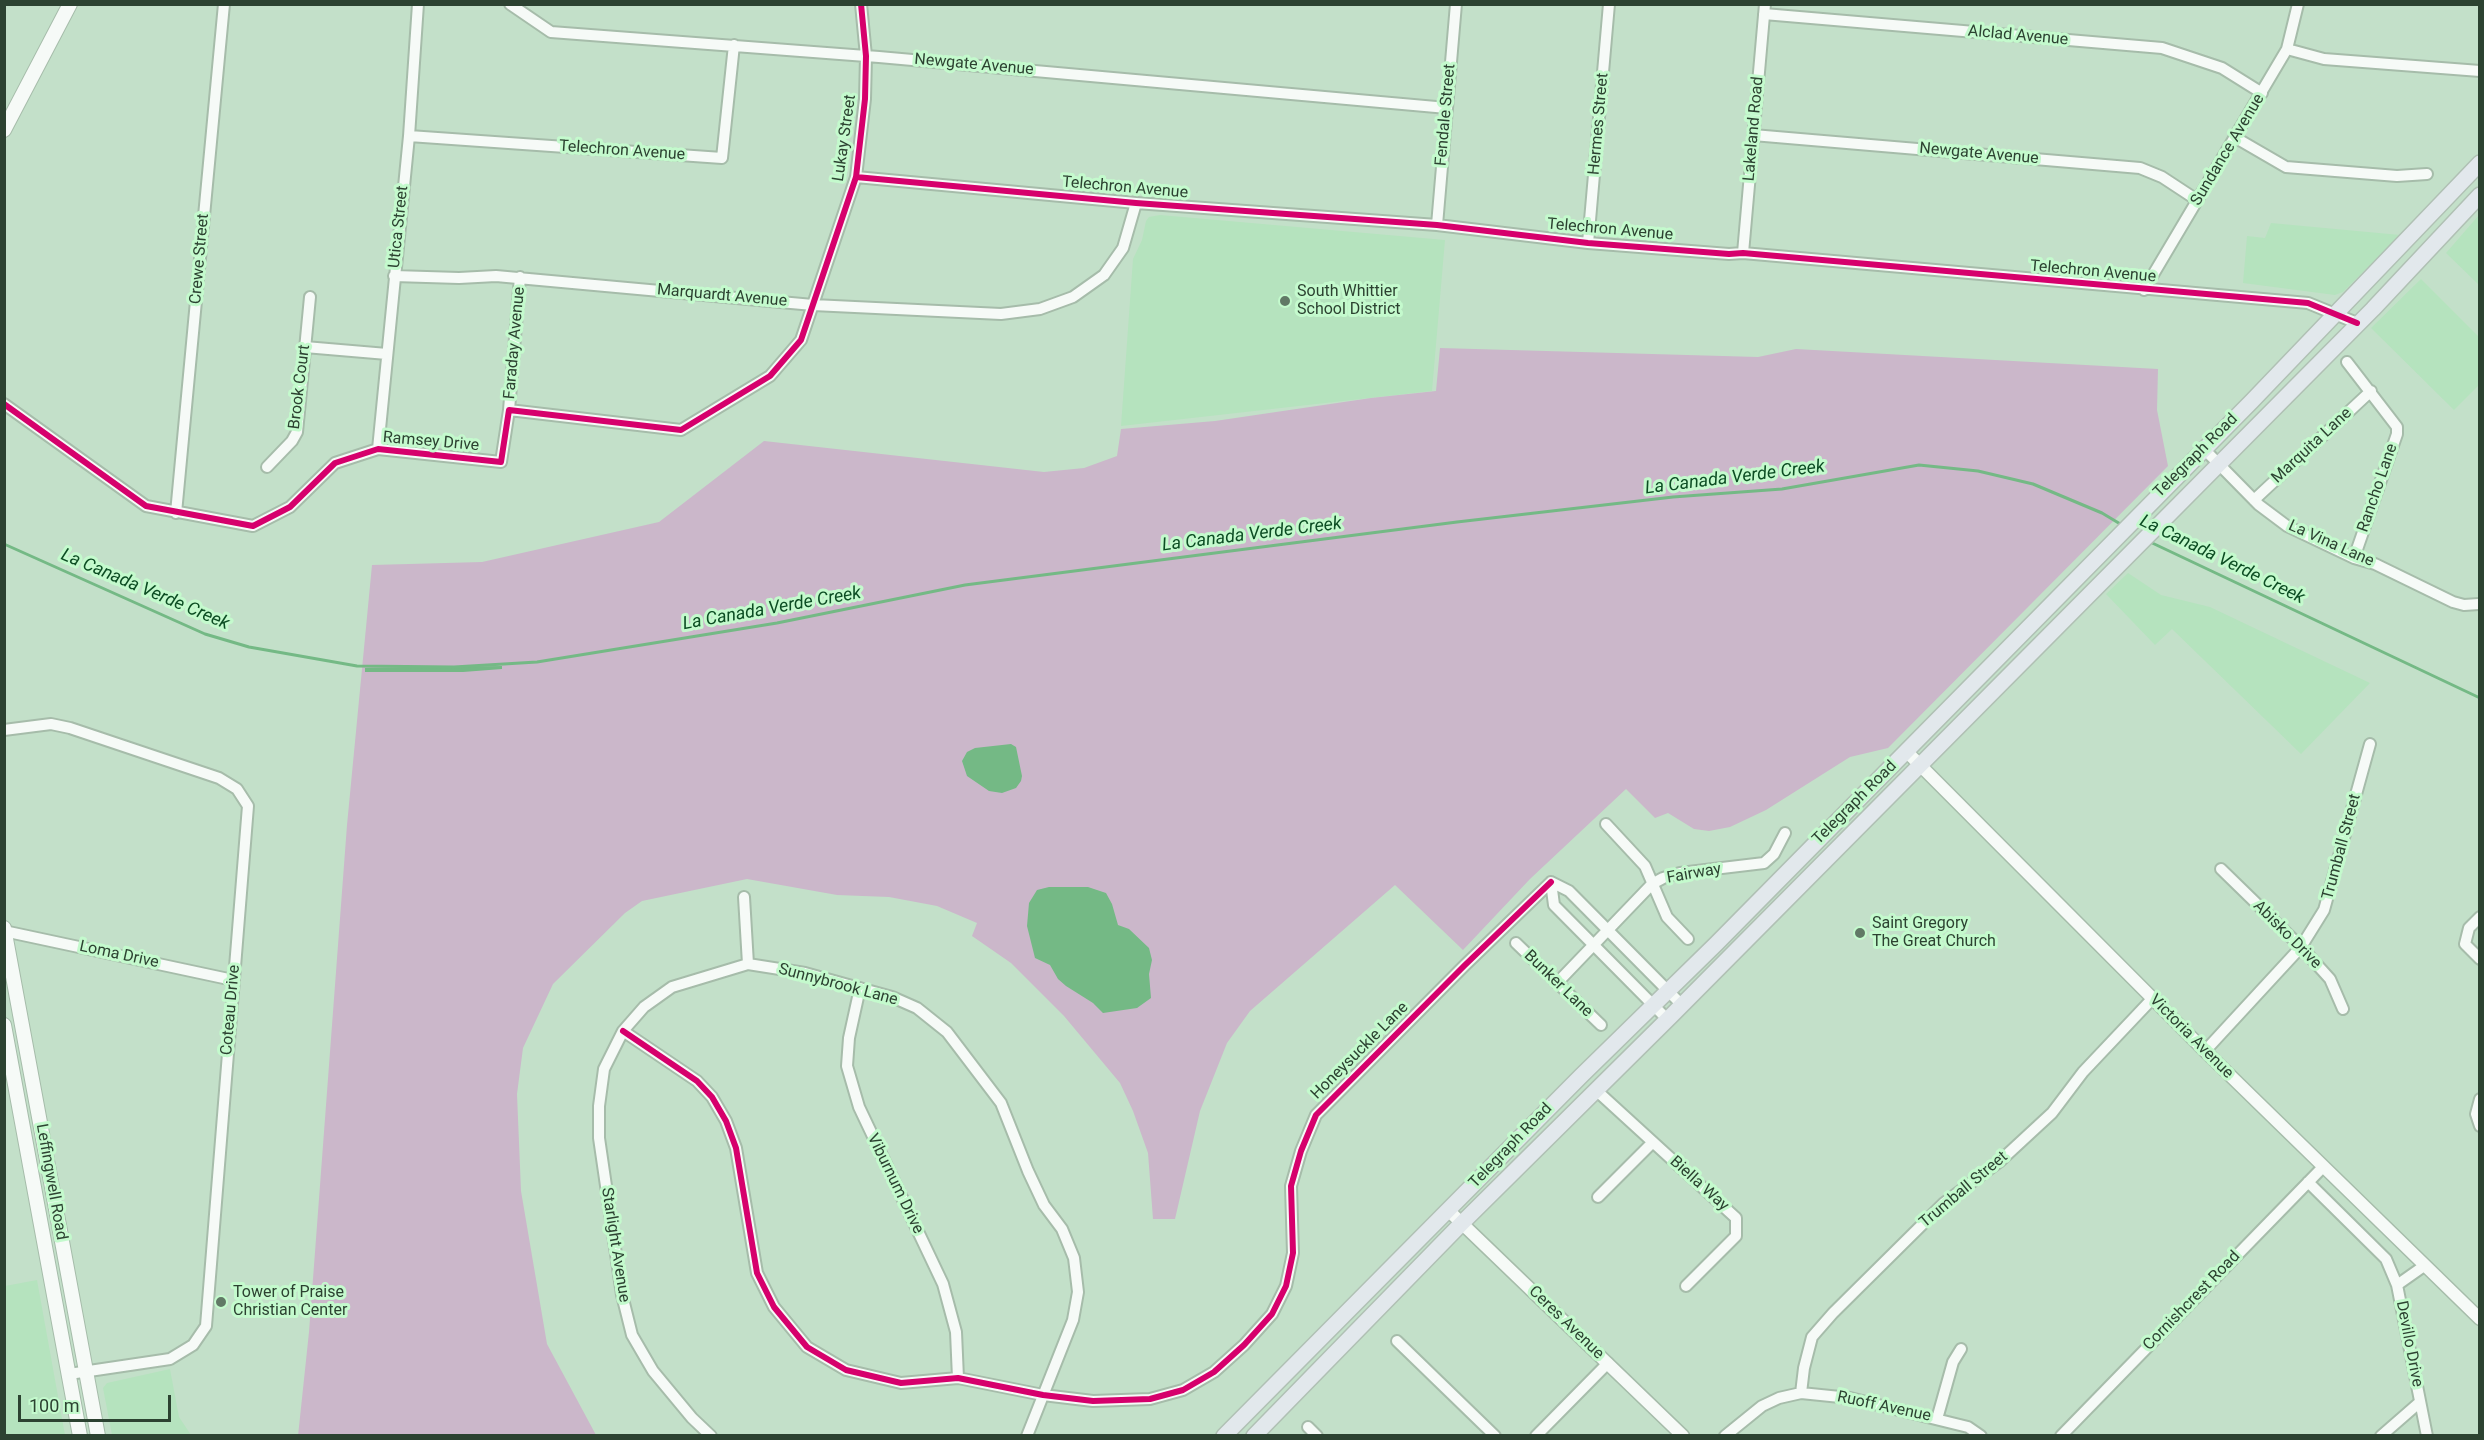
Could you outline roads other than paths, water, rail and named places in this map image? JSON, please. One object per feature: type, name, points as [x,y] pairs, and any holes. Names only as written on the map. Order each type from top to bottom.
[{"type":"main road","points":[[4,130],[70,4]]},
{"type":"main road","name":"Telegraph Road","points":[[1224,1436],[2204,449],[2480,162]]},
{"type":"main road","name":"Telegraph Road","points":[[1254,1436],[1462,1223],[2373,309],[2480,195]]},
{"type":"main road","name":"Leffingwell Road","points":[[5,930],[98,1436]]},
{"type":"main road","name":"Leffingwell Road","points":[[4,1025],[80,1436]]},
{"type":"street","name":"Crewe Street","points":[[176,513],[224,4]]},
{"type":"street","name":"Utica Street","points":[[378,448],[409,136],[418,4]]},
{"type":"street","name":"Newgate Avenue","points":[[510,4],[552,32],[866,56],[1447,108]]},
{"type":"street","name":"Lukay Street","points":[[813,305],[856,177],[865,99],[866,56],[861,4]]},
{"type":"street","name":"Fendale Street","points":[[1437,225],[1456,4]]},
{"type":"street","name":"Hermes Street","points":[[1588,243],[1610,4]]},
{"type":"street","name":"Sundance Avenue","points":[[2144,290],[2287,49],[2298,4]]},
{"type":"street","name":"Alclad Avenue","points":[[1764,9],[2162,48],[2222,68],[2262,93]]},
{"type":"street","name":"Lakeland Road","points":[[1743,253],[1764,9]]},
{"type":"street","name":"Telechron Avenue","points":[[409,136],[722,158],[734,45]]},
{"type":"street","points":[[2287,49],[2324,59],[2480,71]]},
{"type":"street","name":"Newgate Avenue","points":[[1753,135],[2140,168],[2162,177],[2197,200]]},
{"type":"street","points":[[2236,138],[2286,167],[2397,176],[2427,174]]},
{"type":"street","name":"Telechron Avenue","points":[[856,177],[1136,203],[1437,225],[1588,243],[1729,254],[1743,253],[2308,303],[2357,323]]},
{"type":"street","name":"Marquardt Avenue","points":[[394,276],[520,277],[813,305],[1001,314],[1040,309],[1073,297],[1104,275],[1123,248],[1136,203]]},
{"type":"street","name":"Faraday Avenue","points":[[509,410],[520,277]]},
{"type":"street","name":"Brook Court","points":[[267,467],[292,441],[297,432],[310,297]]},
{"type":"street","points":[[509,410],[681,430],[770,376],[801,340],[813,305]]},
{"type":"street","points":[[305,347],[387,354]]},
{"type":"street","name":"Rancho Lane","points":[[2347,362],[2397,427],[2397,434],[2354,558]]},
{"type":"street","name":"Marquita Lane","points":[[2254,500],[2370,391]]},
{"type":"street","name":"Ramsey Drive","points":[[4,404],[146,506],[253,526],[290,507],[335,463],[378,448],[501,462],[509,410]]},
{"type":"street","name":"La Vina Lane","points":[[2204,449],[2254,500],[2287,526],[2354,558],[2375,564],[2453,602],[2479,604]]},
{"type":"street","name":"Coteau Drive","points":[[4,730],[51,724],[70,728],[219,778],[237,789],[248,806],[206,1326],[193,1345],[170,1359],[69,1374]]},
{"type":"street","name":"Trumball Street","points":[[2205,1052],[2301,947],[2324,910],[2370,744]]},
{"type":"street","name":"Victoria Avenue","points":[[1906,751],[2205,1052],[2479,1317]]},
{"type":"street","points":[[1606,824],[1645,866],[1667,917],[1688,939]]},
{"type":"street","name":"Fairway","points":[[1557,983],[1653,884],[1680,873],[1764,863],[1774,854],[1785,833]]},
{"type":"street","name":"Abisko Drive","points":[[2221,869],[2301,947],[2330,979],[2343,1009]]},
{"type":"street","points":[[1551,882],[1569,891],[1681,1004]]},
{"type":"street","points":[[1551,882],[1554,905],[1667,1019]]},
{"type":"street","name":"Honeysuckle Lane","points":[[623,1031],[697,1081],[712,1097],[726,1121],[736,1148],[757,1273],[774,1307],[807,1347],[846,1370],[901,1383],[958,1378],[1043,1395],[1093,1401],[1150,1399],[1183,1390],[1214,1372],[1244,1345],[1272,1314],[1286,1286],[1293,1253],[1291,1186],[1301,1150],[1316,1115],[1551,882]]},
{"type":"street","points":[[744,897],[748,964]]},
{"type":"street","points":[[2480,918],[2469,927],[2465,944],[2480,959]]},
{"type":"street","name":"Loma Drive","points":[[5,930],[233,980]]},
{"type":"street","name":"Bunker Lane","points":[[1516,944],[1601,1026]]},
{"type":"street","name":"Sunnybrook Lane","points":[[623,1031],[644,1007],[672,987],[748,964],[805,973],[891,997],[917,1008],[947,1032],[1001,1103],[1028,1171],[1044,1204],[1062,1229],[1074,1258],[1078,1292],[1073,1320],[1043,1395]]},
{"type":"street","name":"Viburnum Drive","points":[[860,988],[849,1038],[847,1066],[859,1107],[943,1284],[956,1332],[958,1378]]},
{"type":"street","name":"Trumball Street","points":[[1801,1393],[1804,1368],[1812,1338],[1833,1313],[1944,1203],[1999,1162],[2052,1113],[2083,1072],[2153,998]]},
{"type":"street","name":"Starlight Avenue","points":[[623,1031],[604,1069],[599,1106],[599,1138],[622,1295],[632,1335],[653,1371],[692,1418],[711,1436]]},
{"type":"street","name":"Biella Way","points":[[1597,1090],[1736,1218],[1736,1236],[1686,1286]]},
{"type":"street","points":[[2480,1099],[2476,1114],[2480,1126]]},
{"type":"street","points":[[1598,1197],[1653,1142]]},
{"type":"street","name":"Cornishcrest Road","points":[[2061,1436],[2323,1167]]},
{"type":"street","points":[[2308,1182],[2386,1259],[2397,1285]]},
{"type":"street","name":"Ceres Avenue","points":[[1448,1210],[1683,1436]]},
{"type":"street","name":"Devillo Drive","points":[[2424,1266],[2397,1285],[2427,1436]]},
{"type":"street","points":[[1397,1341],[1495,1436]]},
{"type":"street","points":[[1937,1419],[1953,1362],[1961,1349]]},
{"type":"street","points":[[1536,1436],[1608,1363]]},
{"type":"street","name":"Ruoff Avenue","points":[[1725,1436],[1762,1406],[1779,1398],[1801,1393],[1850,1398],[1968,1427],[1981,1436]]},
{"type":"street","points":[[1027,1436],[1043,1395]]},
{"type":"street","points":[[2381,1436],[2420,1402]]},
{"type":"street","points":[[1308,1427],[1317,1436]]},
{"type":"waterway","name":"La Canada Verde Creek","points":[[4,544],[205,634],[249,647],[357,666],[454,667],[537,662],[777,623],[965,585],[1457,522],[1673,497],[1782,489],[1919,465],[1978,471],[2033,484],[2102,513],[2122,525]]},
{"type":"waterway","name":"La Canada Verde Creek","points":[[2148,541],[2480,698]]},
{"type":"place","name":"South Whittier School District","points":[[1285,301]]},
{"type":"place","name":"Saint Gregory The Great Church","points":[[1860,933]]},
{"type":"place","name":"Tower of Praise Christian Center","points":[[221,1302]]}]
